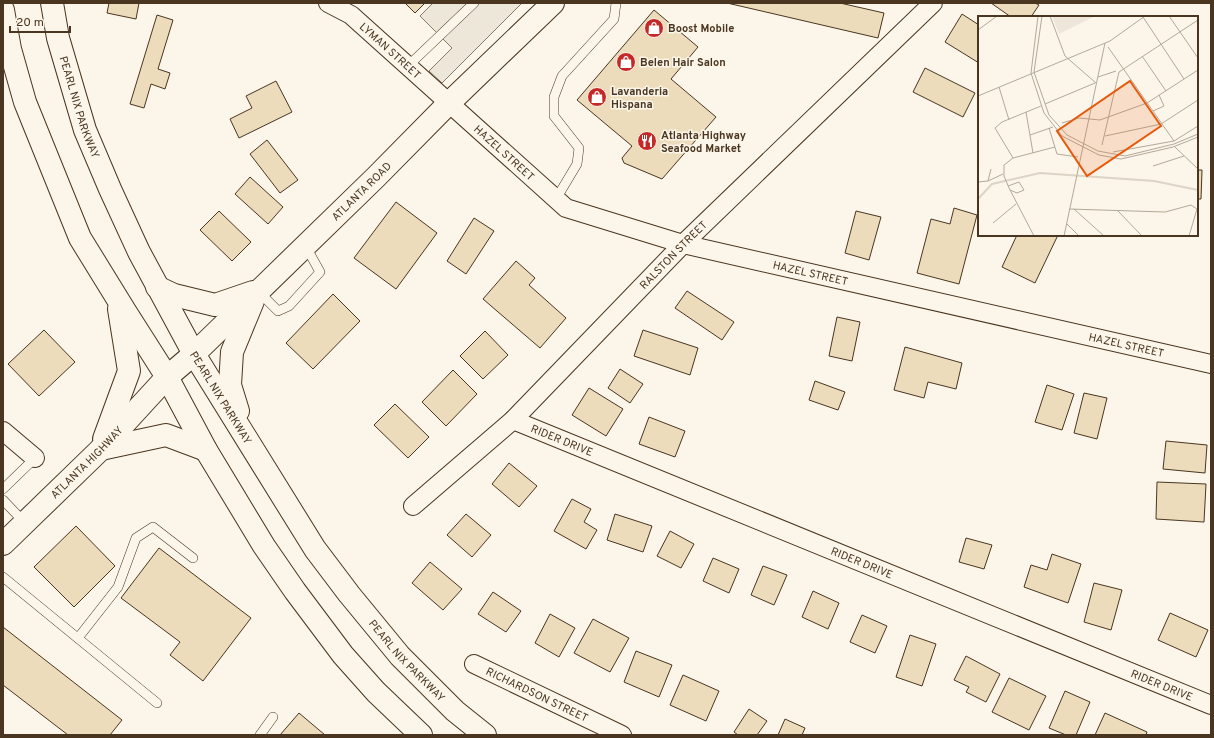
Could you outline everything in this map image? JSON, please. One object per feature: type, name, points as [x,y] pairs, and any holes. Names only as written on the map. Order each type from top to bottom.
[{"type":"main road","name":"PEARL NIX PARKWAY","points":[[52,3],[58,38],[85,130],[139,252],[194,354],[315,549],[349,594],[400,656],[455,711],[485,735]]},
{"type":"main road","name":"ATLANTA ROAD","points":[[167,377],[194,354],[376,177],[449,103],[553,3]]},
{"type":"main road","points":[[3,10],[10,49],[25,102],[80,238],[167,377],[206,450],[264,546],[295,591],[343,655],[376,692],[421,735]]},
{"type":"main road","points":[[157,287],[174,295],[216,305],[258,291]]},
{"type":"main road","points":[[245,435],[230,385],[232,352],[258,291]]},
{"type":"main road","points":[[101,449],[129,371],[118,300]]},
{"type":"main road","name":"ATLANTA HIGHWAY","points":[[3,544],[101,449],[167,377]]},
{"type":"main road","points":[[101,449],[166,435],[206,450]]},
{"type":"street","name":"LYMAN STREET","points":[[328,3],[351,15],[449,103]]},
{"type":"street","name":"RALSTON STREET","points":[[413,506],[513,420],[683,244],[934,3]]},
{"type":"street","name":"HAZEL STREET","points":[[449,103],[566,208],[683,244],[1211,364]]},
{"type":"street","name":"RIDER DRIVE","points":[[513,420],[1211,705]]},
{"type":"street","points":[[3,431],[35,458]]},
{"type":"street","name":"RICHARDSON STREET","points":[[474,664],[622,735]]},
{"type":"lane","points":[[408,66],[474,3]]},
{"type":"lane","points":[[556,199],[577,164],[579,148],[554,116],[554,97],[562,76],[614,19],[616,3]]},
{"type":"lane","points":[[258,291],[278,311],[289,306],[320,272],[305,245]]},
{"type":"lane","points":[[3,489],[35,458]]},
{"type":"lane","points":[[3,500],[25,523]]},
{"type":"lane","points":[[78,638],[118,587],[136,538],[154,527],[193,558]]},
{"type":"lane","points":[[3,577],[157,703]]},
{"type":"lane","points":[[260,735],[273,717]]},
{"type":"shaded area","points":[[433,3],[522,3],[442,83],[429,71],[452,48],[420,16]]},
{"type":"building","points":[[109,3],[139,3],[136,19],[107,13]]},
{"type":"building","points":[[405,3],[425,3],[415,13]]},
{"type":"building","points":[[727,3],[840,3],[884,13],[878,38]]},
{"type":"building","points":[[991,3],[1035,3],[1039,5],[1032,16],[1010,16]]},
{"type":"building","points":[[654,10],[698,47],[671,79],[716,117],[662,179],[624,163],[622,158],[632,146],[577,100]]},
{"type":"building","points":[[962,14],[978,24],[978,62],[945,42]]},
{"type":"building","points":[[157,15],[173,20],[158,69],[170,73],[165,89],[151,84],[144,108],[130,104]]},
{"type":"building","points":[[925,68],[975,93],[963,117],[913,92]]},
{"type":"building","points":[[276,81],[292,112],[239,138],[230,119],[252,108],[246,96]]},
{"type":"building","points":[[267,140],[298,180],[280,193],[250,154]]},
{"type":"building","points":[[1198,170],[1202,170],[1201,199],[1198,199]]},
{"type":"building","points":[[250,177],[283,207],[268,224],[235,194]]},
{"type":"building","points":[[396,202],[437,233],[396,289],[354,258]]},
{"type":"building","points":[[954,208],[977,215],[959,284],[917,273],[931,219],[950,224]]},
{"type":"building","points":[[219,211],[251,242],[232,261],[200,230]]},
{"type":"building","points":[[856,211],[881,217],[869,260],[845,253]]},
{"type":"building","points":[[474,218],[494,231],[466,274],[447,261]]},
{"type":"building","points":[[1017,236],[1058,236],[1035,283],[1002,267]]},
{"type":"building","points":[[516,261],[535,278],[529,285],[566,318],[540,348],[483,299]]},
{"type":"building","points":[[687,291],[734,322],[722,340],[675,308]]},
{"type":"building","points":[[333,294],[360,321],[313,369],[286,343]]},
{"type":"building","points":[[837,317],[860,322],[852,361],[829,356]]},
{"type":"building","points":[[44,330],[75,362],[39,396],[8,364]]},
{"type":"building","points":[[643,330],[698,348],[690,375],[634,356]]},
{"type":"building","points":[[485,331],[508,355],[483,379],[460,356]]},
{"type":"building","points":[[905,347],[962,363],[956,389],[928,382],[924,398],[894,390]]},
{"type":"building","points":[[620,369],[643,384],[630,403],[608,388]]},
{"type":"building","points":[[453,370],[477,394],[446,426],[422,402]]},
{"type":"building","points":[[815,381],[845,392],[838,410],[809,400]]},
{"type":"building","points":[[1047,385],[1074,394],[1062,430],[1035,422]]},
{"type":"building","points":[[589,388],[623,409],[606,436],[572,415]]},
{"type":"building","points":[[1084,393],[1107,398],[1097,439],[1074,433]]},
{"type":"building","points":[[395,404],[429,437],[408,458],[374,425]]},
{"type":"building","points":[[649,417],[685,431],[675,457],[639,444]]},
{"type":"building","points":[[1166,441],[1207,445],[1205,473],[1163,469]]},
{"type":"building","points":[[509,463],[537,486],[519,507],[492,484]]},
{"type":"building","points":[[1157,482],[1206,484],[1204,522],[1156,519]]},
{"type":"building","points":[[572,499],[591,509],[584,522],[597,530],[586,549],[554,531]]},
{"type":"building","points":[[466,514],[491,535],[472,557],[447,535]]},
{"type":"building","points":[[615,514],[652,526],[643,552],[607,540]]},
{"type":"building","points":[[76,526],[115,566],[74,607],[34,567]]},
{"type":"building","points":[[670,531],[694,544],[681,568],[657,556]]},
{"type":"building","points":[[966,538],[992,545],[984,569],[959,562]]},
{"type":"building","points":[[159,548],[251,618],[203,681],[170,655],[180,642],[121,598]]},
{"type":"building","points":[[1052,554],[1081,564],[1068,603],[1024,587],[1031,565],[1047,570]]},
{"type":"building","points":[[713,558],[739,569],[729,593],[703,581]]},
{"type":"building","points":[[430,562],[462,589],[443,610],[412,583]]},
{"type":"building","points":[[763,566],[787,575],[774,605],[751,595]]},
{"type":"building","points":[[1094,583],[1122,590],[1111,630],[1084,622]]},
{"type":"building","points":[[813,591],[839,603],[828,629],[802,617]]},
{"type":"building","points":[[493,592],[521,611],[506,632],[478,614]]},
{"type":"building","points":[[1170,613],[1208,630],[1196,657],[1158,640]]},
{"type":"building","points":[[550,614],[575,628],[559,657],[535,643]]},
{"type":"building","points":[[862,615],[887,626],[875,653],[850,642]]},
{"type":"building","points":[[593,619],[629,638],[610,672],[574,653]]},
{"type":"building","points":[[3,627],[122,720],[110,735],[68,735],[3,685]]},
{"type":"building","points":[[910,635],[936,644],[922,686],[896,677]]},
{"type":"building","points":[[636,651],[672,665],[659,697],[624,682]]},
{"type":"building","points":[[966,656],[1000,674],[986,702],[966,692],[969,687],[954,680]]},
{"type":"building","points":[[683,675],[719,691],[706,721],[670,705]]},
{"type":"building","points":[[1009,678],[1046,696],[1029,730],[992,712]]},
{"type":"building","points":[[1065,691],[1090,702],[1076,735],[1066,735],[1049,728]]},
{"type":"building","points":[[749,709],[767,721],[757,735],[738,735],[734,732]]},
{"type":"building","points":[[299,713],[325,735],[280,735]]},
{"type":"building","points":[[1105,713],[1147,732],[1146,735],[1095,735]]},
{"type":"building","points":[[785,719],[805,728],[802,735],[778,735]]},
{"type":"place","name":"Boost Mobile","points":[[654,28]]},
{"type":"place","name":"Belen Hair Salon","points":[[626,62]]},
{"type":"place","name":"Lavanderia Hispana","points":[[597,97]]},
{"type":"place","name":"Atlanta Highway Seafood Market","points":[[647,141]]}]
